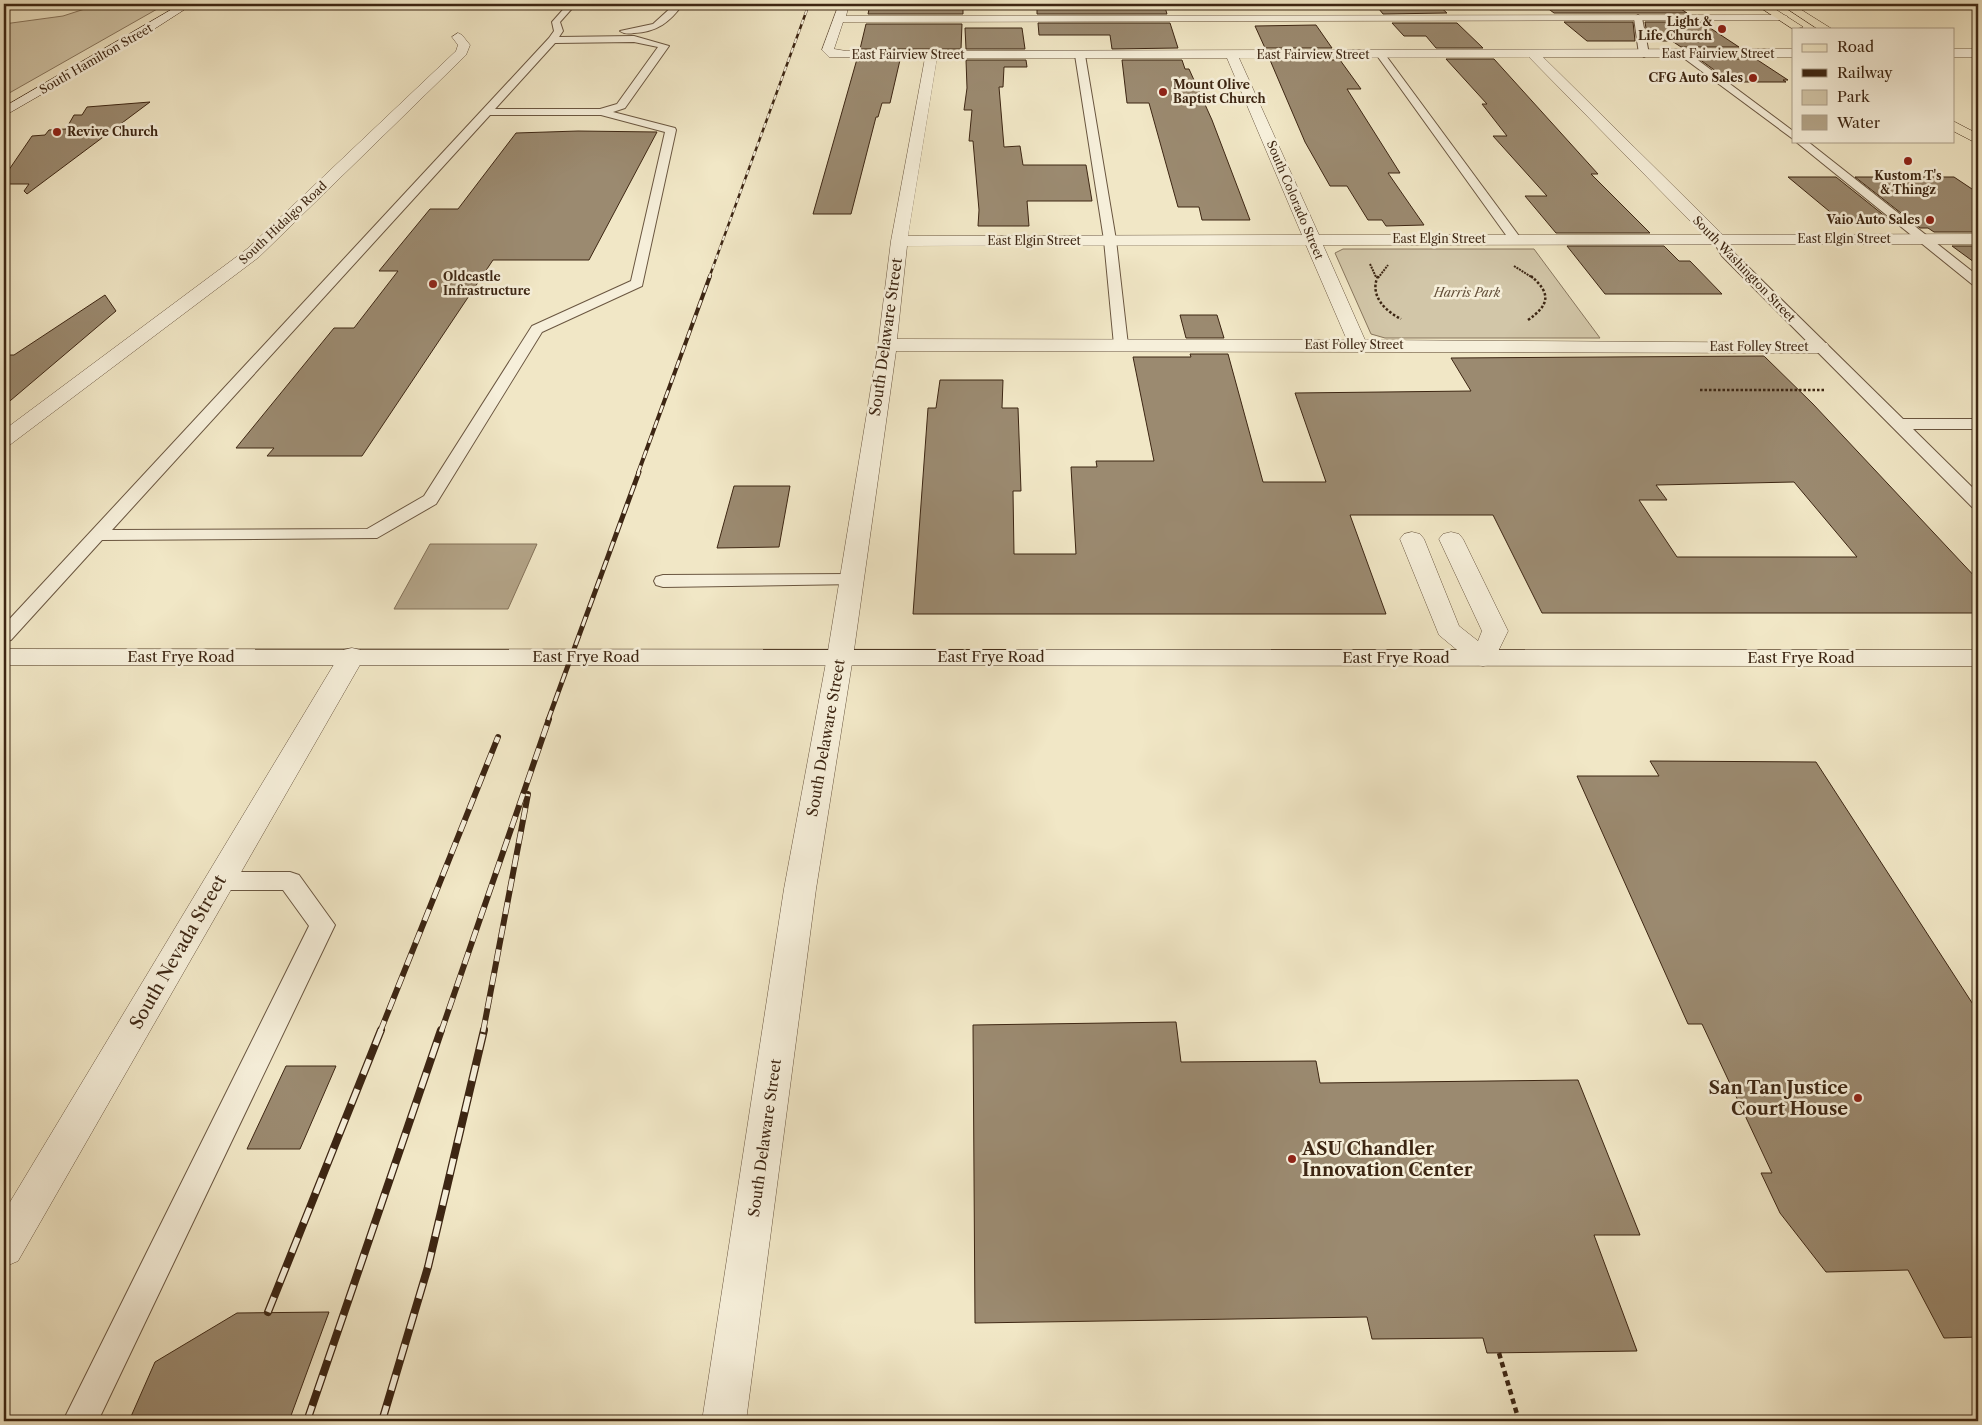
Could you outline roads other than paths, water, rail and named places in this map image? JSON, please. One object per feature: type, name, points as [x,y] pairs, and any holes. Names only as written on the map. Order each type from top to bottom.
[{"type":"main road","points":[[1760,4],[1798,28]]},
{"type":"main road","points":[[1785,4],[1824,28]]},
{"type":"main road","points":[[1954,126],[1978,140]]},
{"type":"street","name":"South Hamilton Street","points":[[4,112],[152,27],[188,4]]},
{"type":"street","points":[[844,4],[838,19],[1783,18]]},
{"type":"street","name":"East Fairview Street","points":[[838,19],[828,50],[833,54],[1792,53]]},
{"type":"street","name":"South Hidalgo Road","points":[[4,440],[254,253],[462,52],[464,46],[458,37]]},
{"type":"street","points":[[1954,53],[1978,53]]},
{"type":"street","name":"South Washington Street","points":[[1533,54],[1718,239]]},
{"type":"street","name":"South Delaware Street","points":[[724,1421],[799,898],[840,657],[887,345],[899,241],[932,55]]},
{"type":"street","name":"South Colorado Street","points":[[1232,55],[1358,345]]},
{"type":"street","name":"East Elgin Street","points":[[899,241],[1978,239]]},
{"type":"street","name":"East Folley Street","points":[[887,345],[1820,347]]},
{"type":"street","points":[[1412,538],[1448,630],[1483,658],[1495,631],[1451,538]]},
{"type":"street","name":"South Nevada Street","points":[[4,1248],[352,656]]},
{"type":"street","name":"East Frye Road","points":[[4,657],[1978,658]]},
{"type":"lane","points":[[559,31],[556,22],[572,4]]},
{"type":"lane","points":[[559,31],[646,30],[666,21],[678,4]]},
{"type":"lane","points":[[1638,18],[1644,54]]},
{"type":"lane","points":[[4,636],[487,112],[559,31]]},
{"type":"lane","points":[[552,40],[634,39],[664,46],[621,106],[602,112]]},
{"type":"lane","points":[[1381,54],[1515,239]]},
{"type":"lane","points":[[1684,54],[1792,135]]},
{"type":"lane","points":[[1080,55],[1110,240],[1121,345]]},
{"type":"lane","points":[[98,535],[371,534],[430,500],[537,329],[637,284],[671,130],[602,112],[487,112]]},
{"type":"lane","points":[[1801,142],[1978,282]]},
{"type":"lane","name":"South Washington Street","points":[[1718,239],[1726,253],[1978,502]]},
{"type":"lane","points":[[1899,424],[1978,424]]},
{"type":"lane","points":[[663,581],[851,580]]},
{"type":"lane","points":[[80,1421],[322,925],[290,881],[220,881]]},
{"type":"water","points":[[430,544],[537,544],[508,609],[394,609]]},
{"type":"railway","points":[[709,278],[809,4]]},
{"type":"railway","points":[[638,473],[710,276]]},
{"type":"railway","points":[[548,720],[639,472]]},
{"type":"railway","points":[[441,1032],[549,719]]},
{"type":"railway","points":[[380,1032],[498,737]]},
{"type":"railway","points":[[483,1032],[528,794]]},
{"type":"railway","points":[[268,1312],[381,1030]]},
{"type":"railway","points":[[307,1421],[441,1030]]},
{"type":"railway","points":[[382,1421],[428,1267],[484,1030]]},
{"type":"place","name":"Light & Life Church","points":[[1722,29]]},
{"type":"place","name":"CFG Auto Sales","points":[[1753,78]]},
{"type":"place","name":"Mount Olive Baptist Church","points":[[1163,92]]},
{"type":"place","name":"Revive Church","points":[[57,132]]},
{"type":"place","name":"Kustom T's & Thingz","points":[[1908,161]]},
{"type":"place","name":"Vaio Auto Sales","points":[[1930,220]]},
{"type":"place","name":"Oldcastle Infrastructure","points":[[433,284]]},
{"type":"place","name":"San Tan Justice Court House","points":[[1858,1098]]},
{"type":"place","name":"ASU Chandler Innovation Center","points":[[1292,1159]]},
{"type":"park label","name":"Harris Park","points":[[1467,293]]}]
